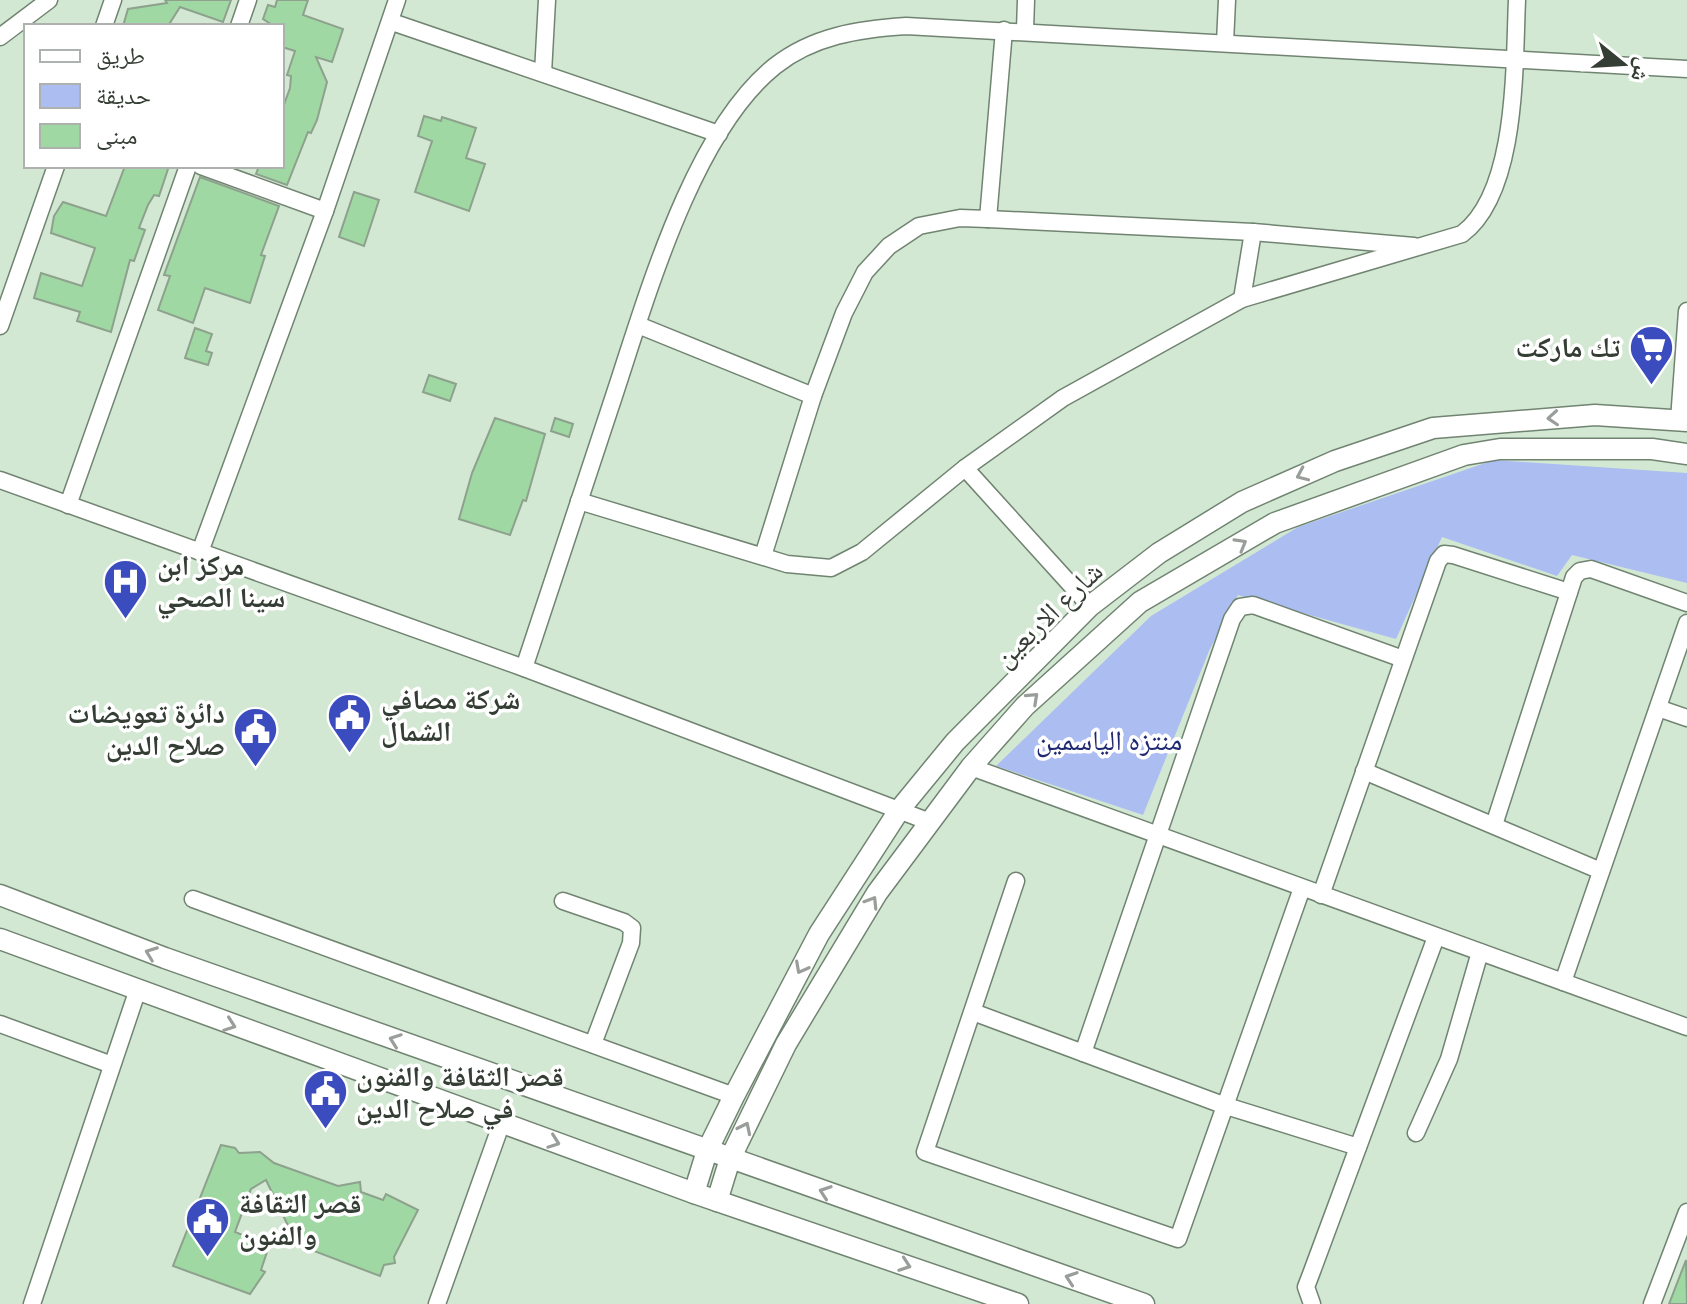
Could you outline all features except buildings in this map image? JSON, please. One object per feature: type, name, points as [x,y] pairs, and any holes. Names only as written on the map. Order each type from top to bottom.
[{"type":"main road","name":"شارع الاربعين","points":[[694,1193],[707,1151],[819,934],[900,809],[955,742],[1090,606],[1159,553],[1242,502],[1335,461],[1433,428],[1595,415],[1683,420]]},
{"type":"main road","points":[[1592,449],[1595,415]]},
{"type":"main road","points":[[717,1201],[730,1159],[786,1044],[877,893],[971,767],[1025,706],[1140,602],[1275,523],[1464,455],[1500,449],[1652,449],[1687,454]]},
{"type":"main road","points":[[0,895],[165,958],[1144,1304]]},
{"type":"main road","points":[[0,939],[137,992],[694,1193],[1018,1304]]},
{"type":"street","points":[[0,37],[49,0]]},
{"type":"street","points":[[105,24],[113,0]]},
{"type":"street","points":[[240,24],[248,0]]},
{"type":"street","points":[[200,552],[325,211],[397,0]]},
{"type":"street","points":[[543,73],[547,0]]},
{"type":"street","points":[[1025,30],[1026,0]]},
{"type":"street","points":[[1225,43],[1227,0]]},
{"type":"street","points":[[579,501],[763,556],[812,569],[831,568],[862,552],[965,468],[1063,398],[1242,299],[1462,234],[1475,224],[1493,194],[1504,148],[1517,0]]},
{"type":"street","points":[[392,22],[719,134]]},
{"type":"street","points":[[524,668],[638,325],[681,210],[719,134],[739,104],[773,67],[791,54],[831,37],[906,26],[1025,30],[1687,69]]},
{"type":"street","points":[[988,219],[1004,30]]},
{"type":"street","points":[[0,326],[8,283],[55,168]]},
{"type":"street","points":[[68,505],[187,168]]},
{"type":"street","points":[[207,168],[325,211]]},
{"type":"street","points":[[763,556],[813,396],[844,313],[865,272],[876,259],[919,226],[960,218],[988,219],[1253,232],[1423,247]]},
{"type":"street","points":[[1242,299],[1253,232]]},
{"type":"street","points":[[1683,420],[1687,311]]},
{"type":"street","points":[[638,325],[813,396]]},
{"type":"street","points":[[965,468],[1090,606]]},
{"type":"street","points":[[0,480],[524,668],[930,822]]},
{"type":"street","points":[[1321,895],[1438,561],[1444,554],[1569,592]]},
{"type":"street","points":[[1494,825],[1574,577],[1580,571],[1591,569],[1687,603]]},
{"type":"street","points":[[1083,1053],[1232,619],[1240,607],[1253,605],[1403,659]]},
{"type":"street","points":[[1563,982],[1687,623]]},
{"type":"street","points":[[1658,708],[1687,718]]},
{"type":"street","points":[[971,767],[1687,1027]]},
{"type":"street","points":[[1364,771],[1601,871]]},
{"type":"street","points":[[1016,881],[925,1152],[1178,1239],[1302,888]]},
{"type":"street","points":[[193,899],[734,1096]]},
{"type":"street","points":[[563,901],[624,922],[632,928],[631,943],[593,1044]]},
{"type":"street","points":[[1312,1304],[1306,1287],[1436,937]]},
{"type":"street","points":[[1416,1133],[1449,1059],[1480,952]]},
{"type":"street","points":[[32,1304],[137,992]]},
{"type":"street","points":[[973,1012],[1223,1105],[1358,1147]]},
{"type":"street","points":[[0,1024],[112,1065]]},
{"type":"street","points":[[437,1304],[502,1122]]},
{"type":"street","points":[[1652,1304],[1682,1236],[1687,1212]]},
{"type":"green space","name":"منتزه الياسمين","points":[[1494,460],[1687,473],[1687,583],[1572,555],[1557,576],[1442,537],[1396,639],[1238,595],[1209,651],[1143,815],[996,766],[1151,616],[1298,527]]},
{"type":"place","name":"تك ماركت","points":[[1651,386]]},
{"type":"place","name":"مركز ابن سينا الصحي","points":[[126,620]]},
{"type":"place","name":"شركة مصافي الشمال","points":[[350,754]]},
{"type":"place","name":"دائرة تعويضات صلاح الدين","points":[[256,768]]},
{"type":"place","name":"قصر الثقافة والفنون في صلاح الدين","points":[[325,1131]]},
{"type":"place","name":"قصر الثقافة والفنون","points":[[208,1258]]}]
